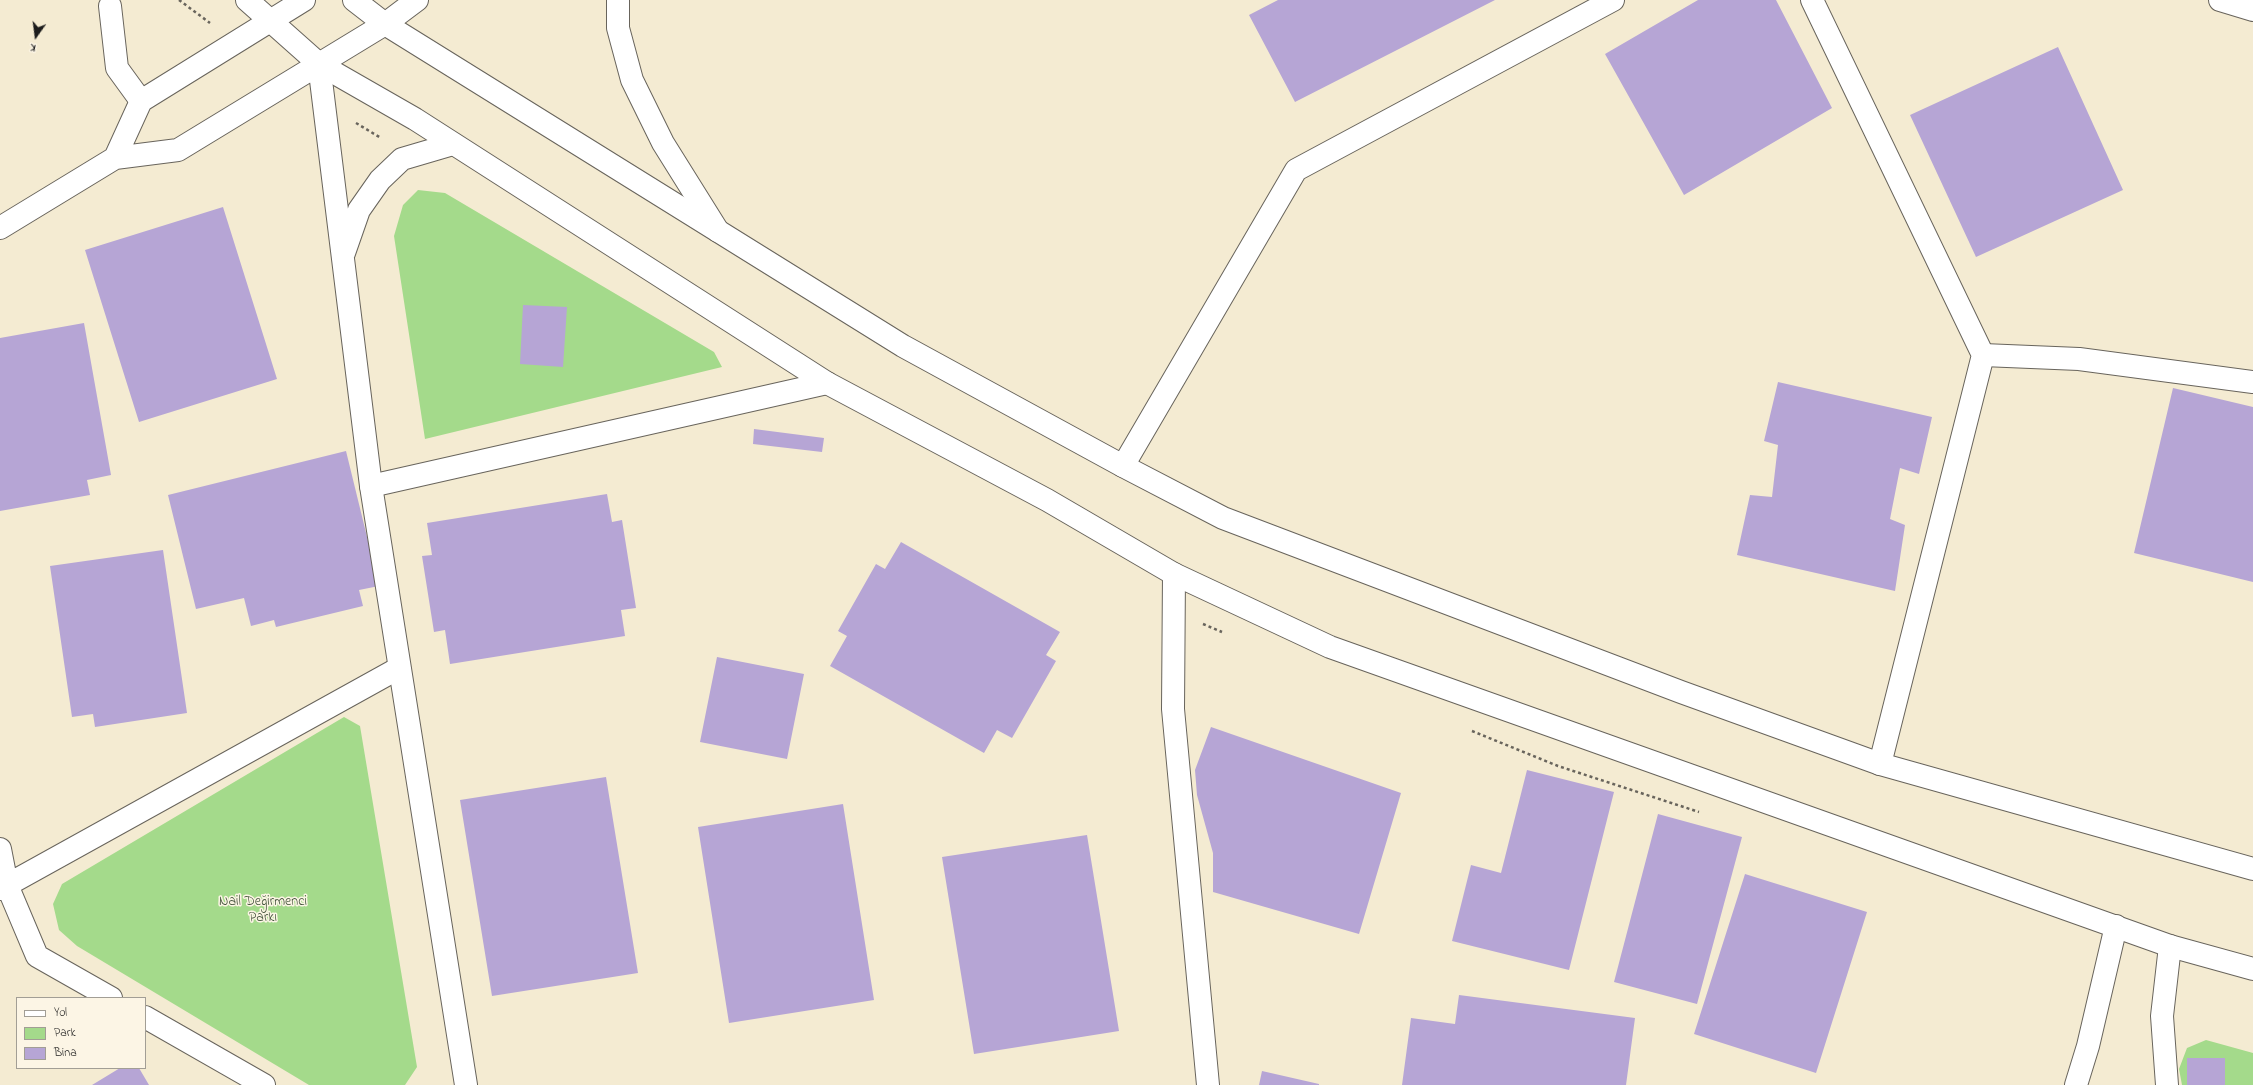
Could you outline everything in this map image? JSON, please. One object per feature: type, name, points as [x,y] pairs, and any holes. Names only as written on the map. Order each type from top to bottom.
[{"type":"street","points":[[246,0],[320,64],[453,144],[827,384],[1047,500],[1174,574],[1330,647],[2170,946],[2253,969]]},
{"type":"street","points":[[115,158],[141,101],[304,0]]},
{"type":"street","points":[[354,0],[385,24],[903,346],[1123,466],[1223,518],[1681,692],[1880,764],[2253,869]]},
{"type":"street","points":[[0,228],[115,158],[178,150],[385,24],[417,0]]},
{"type":"street","points":[[618,0],[618,28],[632,80],[663,144],[718,231]]},
{"type":"street","points":[[1123,466],[1296,170],[1612,0]]},
{"type":"street","points":[[1812,0],[1983,355],[1880,764]]},
{"type":"street","points":[[2220,0],[2253,10]]},
{"type":"street","points":[[110,6],[117,68],[141,101]]},
{"type":"street","points":[[320,64],[371,486],[466,1085]]},
{"type":"street","points":[[343,258],[359,210],[380,180],[402,159],[453,144]]},
{"type":"street","points":[[1983,355],[2079,359],[2253,382]]},
{"type":"street","points":[[371,486],[827,384]]},
{"type":"street","points":[[1174,574],[1173,709],[1208,1085]]},
{"type":"street","points":[[3,887],[399,668]]},
{"type":"street","points":[[0,849],[3,887],[37,956],[109,997]]},
{"type":"street","points":[[2076,1085],[2088,1046],[2116,926]]},
{"type":"street","points":[[2167,1085],[2162,1016],[2170,946]]},
{"type":"street","points":[[146,1018],[264,1085]]},
{"type":"green space","points":[[418,190],[445,193],[714,352],[722,367],[425,439],[394,236],[403,205]]},
{"type":"green space","name":"Nail Değirmenci Parkı","points":[[344,717],[360,726],[417,1067],[405,1085],[309,1085],[77,946],[59,930],[53,904],[62,884]]},
{"type":"green space","points":[[2206,1040],[2253,1053],[2253,1085],[2182,1085],[2179,1069],[2187,1048]]},
{"type":"building","points":[[1278,0],[1495,0],[1295,102],[1249,15]]},
{"type":"building","points":[[1698,0],[1776,0],[1832,108],[1684,195],[1605,54]]},
{"type":"building","points":[[2058,47],[2123,190],[1976,257],[1910,115]]},
{"type":"building","points":[[223,207],[277,379],[139,422],[85,250]]},
{"type":"building","points":[[523,305],[567,307],[563,367],[520,364]]},
{"type":"building","points":[[84,323],[111,475],[87,480],[90,495],[0,511],[0,338]]},
{"type":"building","points":[[1778,382],[1932,417],[1919,474],[1900,468],[1890,519],[1905,525],[1895,591],[1737,555],[1750,495],[1772,497],[1778,445],[1764,441]]},
{"type":"building","points":[[2173,388],[2253,407],[2253,582],[2134,553]]},
{"type":"building","points":[[754,429],[824,438],[822,452],[753,444]]},
{"type":"building","points":[[346,451],[379,586],[359,590],[363,606],[276,627],[274,620],[251,626],[244,598],[196,609],[168,495]]},
{"type":"building","points":[[607,494],[612,522],[622,520],[636,608],[621,610],[625,636],[450,664],[445,630],[434,632],[422,556],[432,555],[427,523]]},
{"type":"building","points":[[901,542],[1060,632],[1046,655],[1056,661],[1012,738],[997,730],[984,753],[830,666],[847,636],[838,631],[876,564],[885,569]]},
{"type":"building","points":[[163,550],[187,713],[95,727],[93,714],[72,717],[50,566]]},
{"type":"building","points":[[717,657],[804,674],[787,759],[700,742]]},
{"type":"building","points":[[1211,727],[1401,793],[1359,934],[1213,892],[1213,853],[1197,795],[1195,770]]},
{"type":"building","points":[[1527,770],[1614,792],[1569,970],[1452,941],[1471,865],[1501,873]]},
{"type":"building","points":[[606,777],[638,973],[492,996],[460,800]]},
{"type":"building","points":[[843,804],[874,1000],[729,1023],[698,827]]},
{"type":"building","points":[[1658,814],[1742,837],[1697,1004],[1614,982]]},
{"type":"building","points":[[1087,835],[1119,1031],[974,1054],[942,857]]},
{"type":"building","points":[[1745,874],[1867,912],[1816,1073],[1694,1034]]},
{"type":"building","points":[[1459,995],[1635,1018],[1626,1085],[1402,1085],[1411,1018],[1455,1024]]},
{"type":"building","points":[[2187,1058],[2225,1058],[2225,1085],[2187,1085]]},
{"type":"building","points":[[118,1069],[140,1069],[149,1085],[92,1085]]},
{"type":"building","points":[[1262,1071],[1319,1084],[1319,1085],[1259,1085]]}]
